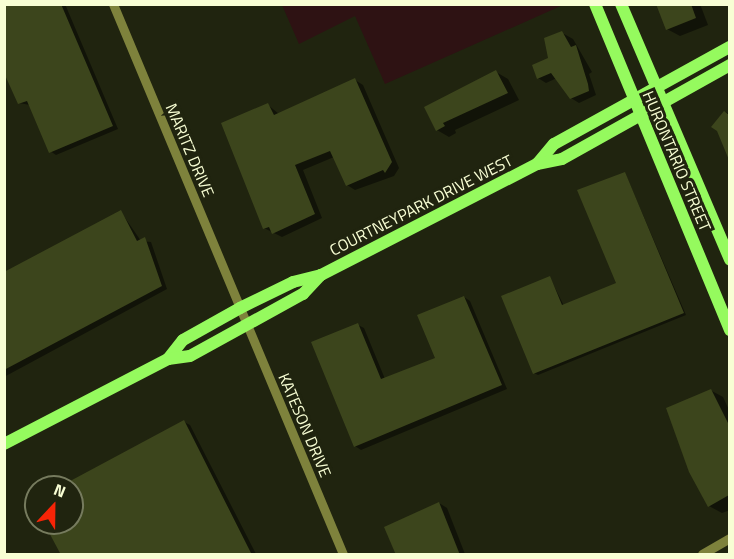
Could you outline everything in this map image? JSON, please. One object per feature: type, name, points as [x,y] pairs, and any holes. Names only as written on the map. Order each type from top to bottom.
[{"type":"main road","name":"HURONTARIO STREET","points":[[595,4],[729,330]]},
{"type":"main road","name":"HURONTARIO STREET","points":[[621,4],[729,260]]},
{"type":"main road","name":"COURTNEYPARK DRIVE WEST","points":[[537,164],[554,144],[633,98],[729,47]]},
{"type":"main road","name":"COURTNEYPARK DRIVE WEST","points":[[168,359],[183,340],[240,308],[293,282],[321,275],[537,164],[562,159],[729,65]]},
{"type":"main road","name":"COURTNEYPARK DRIVE WEST","points":[[4,444],[168,359],[190,356],[303,294],[321,275]]},
{"type":"street","name":"MARITZ DRIVE","points":[[113,4],[240,308]]},
{"type":"street","name":"KATESON DRIVE","points":[[240,308],[342,555]]},
{"type":"street","points":[[702,555],[729,538]]},
{"type":"shaded area","points":[[282,5],[563,5],[385,84],[355,16],[299,44]]},
{"type":"building","points":[[4,4],[61,4],[113,126],[49,153],[27,101],[18,104],[4,73]]},
{"type":"building","points":[[656,4],[691,4],[696,18],[666,30]]},
{"type":"building","points":[[562,31],[571,47],[576,45],[589,91],[570,99],[551,73],[537,79],[532,65],[548,58],[544,38]]},
{"type":"building","points":[[496,70],[508,93],[443,123],[445,126],[436,131],[424,107]]},
{"type":"building","points":[[355,78],[392,162],[385,173],[383,170],[346,186],[330,151],[295,165],[315,214],[272,234],[269,227],[263,229],[221,123],[268,103],[274,115]]},
{"type":"building","points":[[724,111],[729,115],[729,160],[717,131],[711,127]]},
{"type":"building","points":[[625,172],[684,313],[533,374],[501,296],[550,276],[562,305],[616,283],[577,190]]},
{"type":"building","points":[[121,210],[137,241],[145,237],[162,286],[4,370],[4,272]]},
{"type":"building","points":[[464,296],[502,385],[354,447],[311,342],[358,323],[381,379],[435,358],[417,315]]},
{"type":"building","points":[[711,389],[729,425],[729,495],[708,507],[689,472],[666,408]]},
{"type":"building","points":[[184,420],[252,555],[61,555],[50,535],[84,535],[84,475],[81,475]]},
{"type":"building","points":[[439,502],[460,555],[396,555],[384,527]]}]
